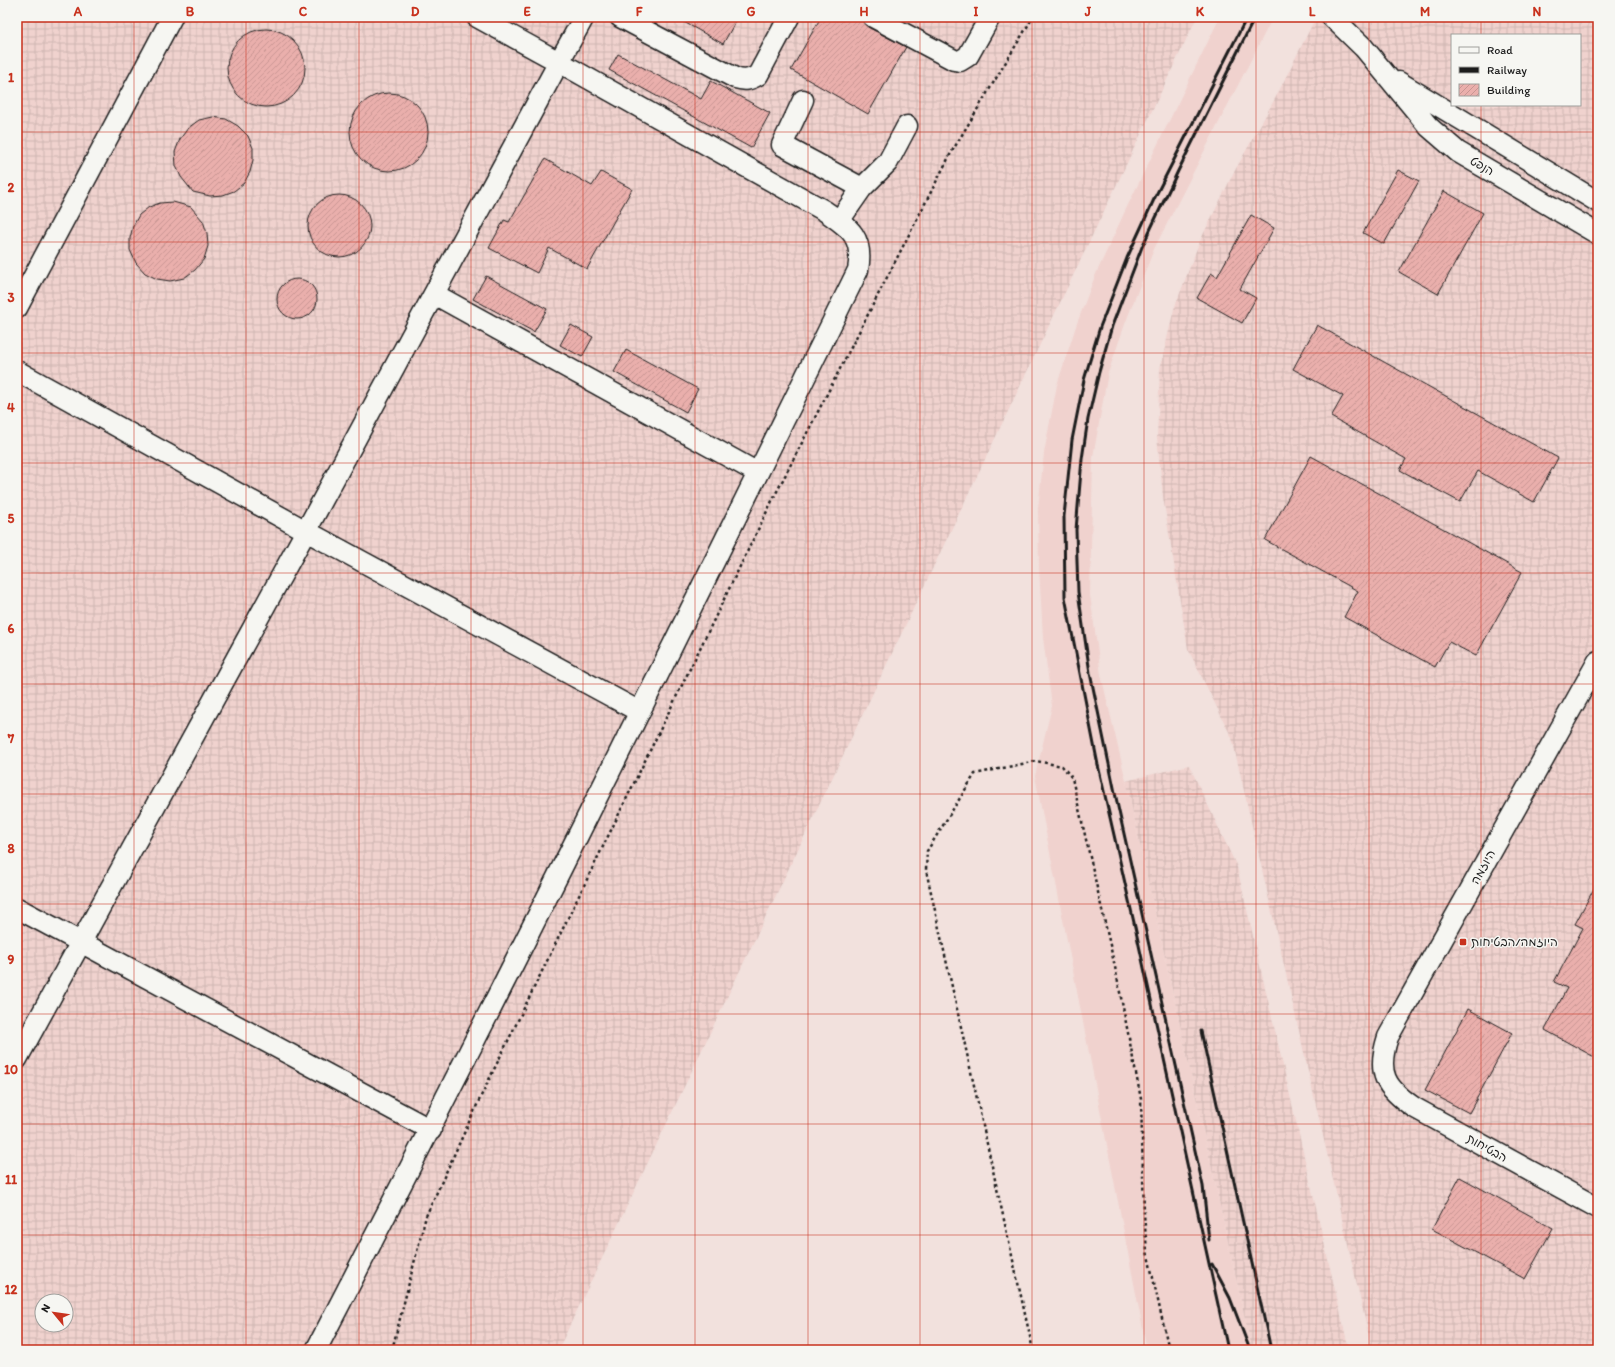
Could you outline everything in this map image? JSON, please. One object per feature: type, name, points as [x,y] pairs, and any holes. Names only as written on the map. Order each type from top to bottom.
[{"type":"street","points":[[17,308],[172,17]]},
{"type":"street","points":[[316,1350],[430,1130],[640,712],[858,270],[860,257],[858,244],[847,226],[825,211],[477,17]]},
{"type":"street","points":[[17,1060],[306,531],[558,62],[584,17]]},
{"type":"street","points":[[620,17],[735,78],[744,81],[751,80],[758,75],[789,17]]},
{"type":"street","points":[[880,19],[954,60],[960,61],[968,56],[990,17]]},
{"type":"street","name":"הנפט","points":[[1332,17],[1364,48],[1387,74],[1429,127],[1458,152],[1598,234]]},
{"type":"street","name":"הנפט","points":[[1387,74],[1598,202]]},
{"type":"street","points":[[803,100],[782,145],[862,188]]},
{"type":"street","points":[[839,221],[862,188],[888,162],[907,126]]},
{"type":"street","points":[[434,294],[758,473]]},
{"type":"street","points":[[17,371],[306,531],[640,712]]},
{"type":"street","name":"היוזמה","points":[[1386,1078],[1382,1058],[1388,1037],[1598,661]]},
{"type":"street","points":[[17,908],[430,1130]]},
{"type":"street","name":"הבטיחות","points":[[1386,1078],[1396,1094],[1415,1108],[1598,1208]]},
{"type":"path","points":[[392,1350],[426,1216],[482,1094],[772,501],[951,153],[1033,17]]},
{"type":"path","points":[[1033,1350],[926,870],[927,851],[975,774],[1036,761],[1062,766],[1072,778],[1116,967],[1141,1099],[1144,1214],[1147,1251],[1168,1350]]},
{"type":"shaded area","points":[[17,17],[1197,17],[558,1350],[17,1350]]},
{"type":"shaded area","points":[[1220,17],[1273,17],[1154,249],[1108,373],[1093,457],[1090,595],[1101,675],[1126,781],[1252,1350],[1147,1350],[1035,776],[1052,706],[1043,638],[1039,567],[1038,509],[1044,453],[1057,385],[1076,326],[1095,276],[1126,209]]},
{"type":"shaded area","points":[[1316,17],[1598,17],[1598,1350],[1372,1350],[1232,738],[1188,649],[1163,497],[1157,437],[1160,369],[1174,309],[1199,243],[1233,174],[1277,95]]},
{"type":"shaded area","points":[[1189,765],[1237,867],[1349,1350],[1252,1350],[1126,781]]},
{"type":"building","points":[[675,17],[738,17],[723,44]]},
{"type":"building","points":[[821,17],[856,17],[863,21],[868,27],[906,47],[868,114],[791,70]]},
{"type":"building","points":[[266,29],[281,32],[294,40],[302,53],[305,68],[302,83],[294,96],[281,104],[266,107],[251,104],[238,96],[230,83],[227,68],[230,53],[238,40],[251,32]]},
{"type":"building","points":[[618,54],[701,99],[711,81],[770,113],[751,148],[609,70]]},
{"type":"building","points":[[389,93],[404,96],[411,100],[421,110],[425,117],[428,132],[425,147],[421,154],[411,164],[404,168],[389,171],[374,168],[367,164],[357,154],[353,147],[350,132],[353,117],[357,110],[367,100],[374,96]]},
{"type":"building","points":[[213,117],[226,119],[238,126],[248,136],[253,148],[253,160],[250,172],[244,183],[234,191],[223,195],[210,196],[193,192],[181,177],[176,166],[175,152],[180,139],[188,128],[199,120]]},
{"type":"building","points":[[545,159],[592,186],[601,172],[632,189],[587,269],[549,248],[537,273],[489,248],[504,220],[509,222]]},
{"type":"building","points":[[1398,170],[1419,181],[1384,244],[1363,233]]},
{"type":"building","points":[[1444,191],[1483,213],[1438,294],[1399,272]]},
{"type":"building","points":[[339,195],[351,197],[361,204],[368,214],[370,226],[368,238],[361,248],[351,255],[339,257],[327,255],[317,248],[310,238],[308,226],[310,214],[317,204],[327,197]]},
{"type":"building","points":[[173,202],[191,207],[203,221],[207,233],[208,246],[204,259],[195,270],[184,278],[170,281],[157,279],[145,273],[136,263],[130,250],[130,238],[133,226],[139,215],[149,207],[160,203]]},
{"type":"building","points":[[1251,215],[1274,228],[1240,289],[1256,298],[1242,323],[1197,298],[1211,273],[1217,277]]},
{"type":"building","points":[[486,276],[547,309],[534,332],[473,299]]},
{"type":"building","points":[[301,279],[308,282],[314,288],[317,299],[316,307],[308,316],[301,319],[293,319],[286,316],[278,307],[277,295],[280,288],[289,280]]},
{"type":"building","points":[[571,325],[593,337],[582,357],[560,345]]},
{"type":"building","points":[[1317,325],[1558,458],[1534,502],[1478,471],[1460,502],[1400,470],[1406,459],[1331,417],[1343,396],[1293,369]]},
{"type":"building","points":[[626,350],[698,389],[686,412],[614,372]]},
{"type":"building","points":[[1311,456],[1522,572],[1476,656],[1449,642],[1435,667],[1344,617],[1358,591],[1265,540]]},
{"type":"building","points":[[1598,881],[1598,1059],[1545,1030],[1567,988],[1554,982],[1583,928],[1575,924]]},
{"type":"building","points":[[1468,1009],[1512,1033],[1469,1113],[1425,1090]]},
{"type":"building","points":[[1460,1177],[1553,1228],[1525,1279],[1432,1229]]},
{"type":"railway","points":[[1228,1350],[1098,765],[1083,689],[1065,597],[1064,516],[1072,440],[1084,380],[1100,327],[1127,258],[1156,195],[1247,17]]},
{"type":"railway","points":[[1209,1240],[1203,1186],[1118,807],[1090,673],[1078,592],[1076,530],[1082,459],[1088,419],[1112,326],[1142,247],[1178,171],[1255,17]]},
{"type":"railway","points":[[1201,1031],[1271,1350]]},
{"type":"railway","points":[[1212,1264],[1230,1298],[1250,1350]]},
{"type":"place","name":"היוזמה/הבטיחות","points":[[1463,942]]}]
